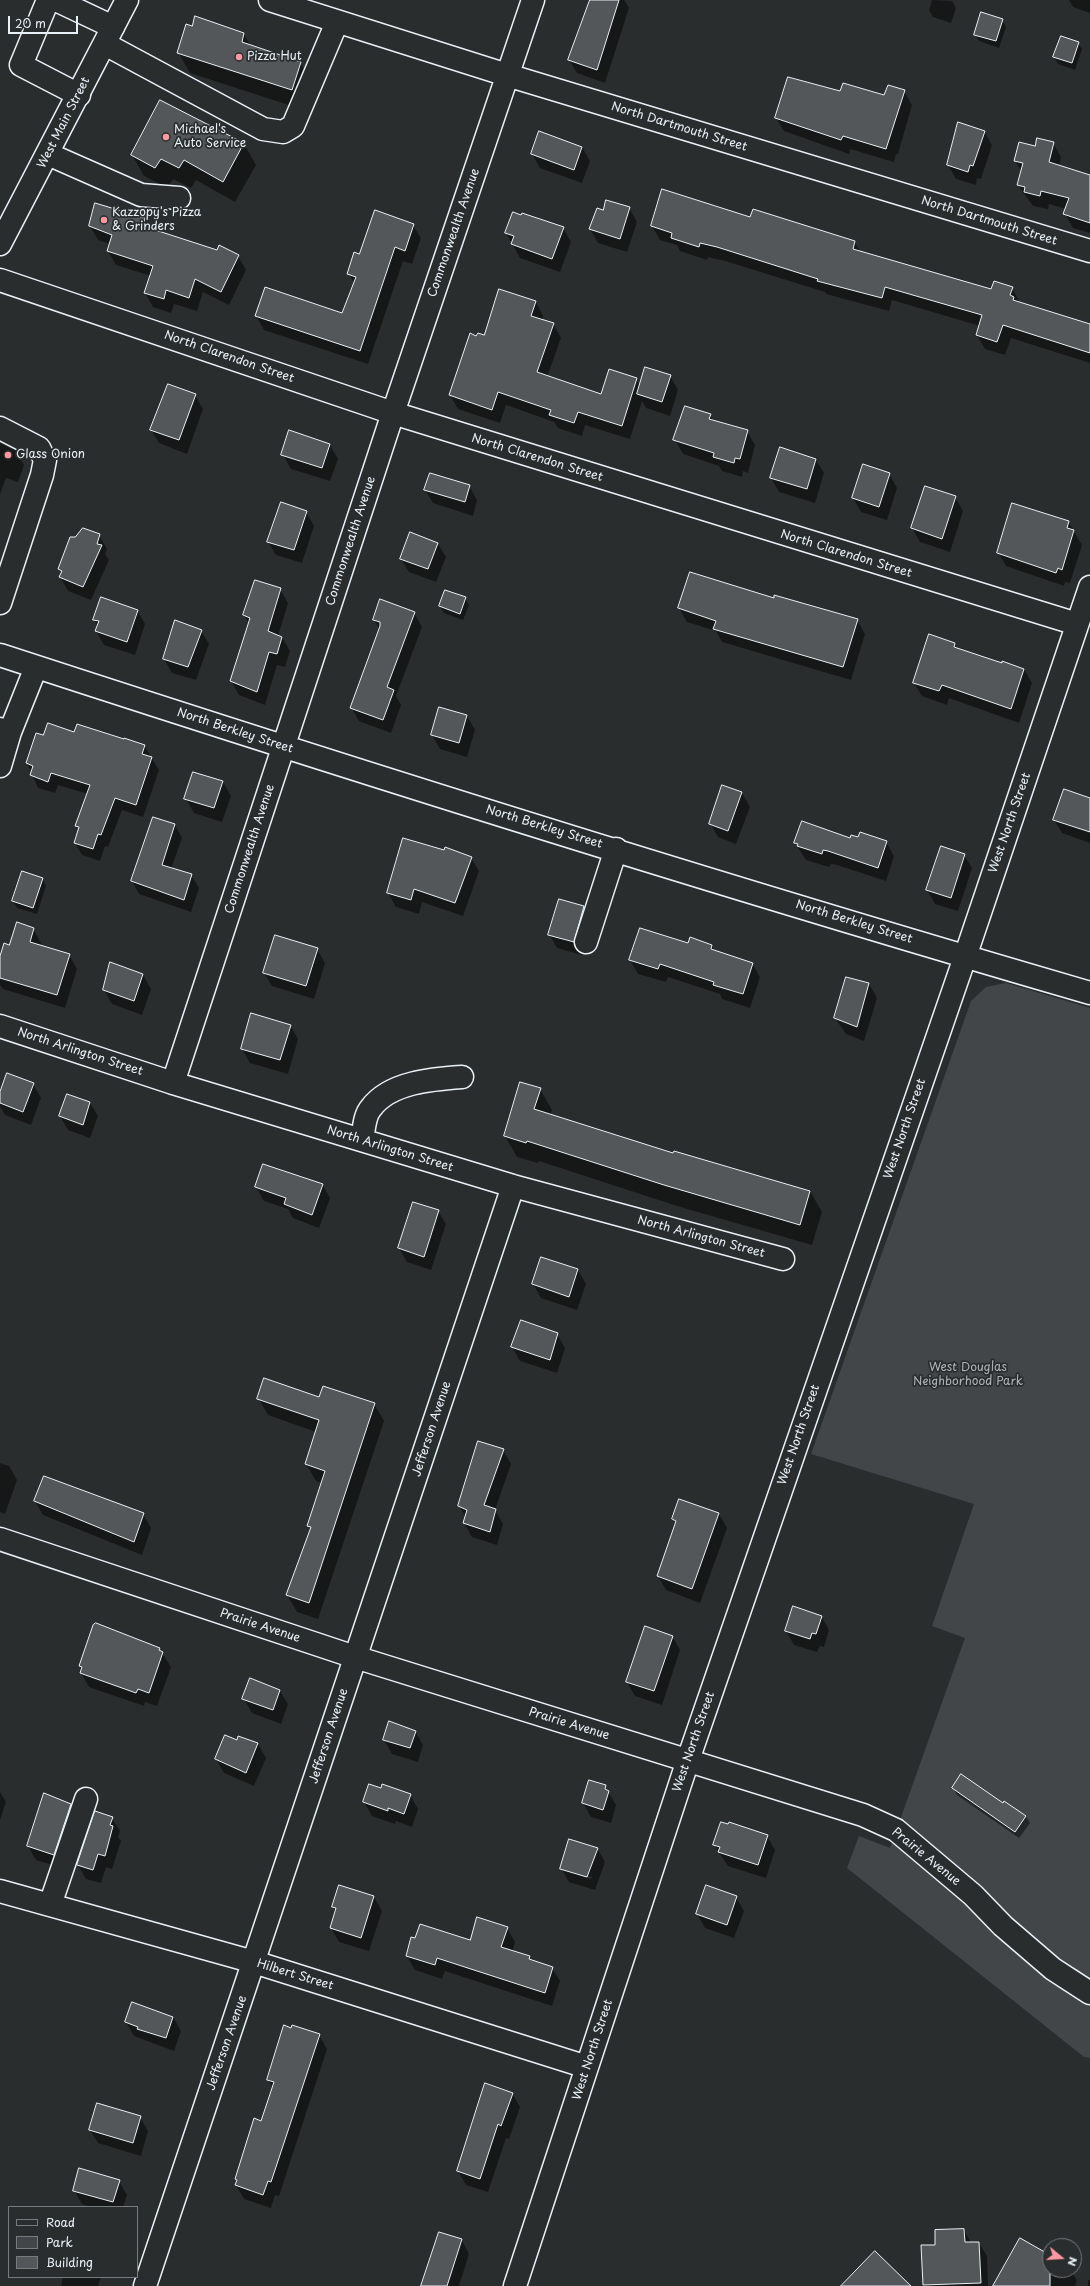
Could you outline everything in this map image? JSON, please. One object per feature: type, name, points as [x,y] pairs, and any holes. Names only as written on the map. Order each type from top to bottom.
[{"type":"street","points":[[48,0],[21,65],[78,95]]},
{"type":"street","points":[[56,0],[109,36],[263,129],[283,132],[293,126],[337,22]]},
{"type":"street","name":"West Main Street","points":[[0,244],[127,0]]},
{"type":"street","name":"North Dartmouth Street","points":[[270,0],[310,6],[337,22],[507,75],[1090,251]]},
{"type":"street","name":"Commonwealth Avenue","points":[[173,1083],[393,413],[533,0]]},
{"type":"street","points":[[48,154],[141,195],[179,198]]},
{"type":"street","name":"North Clarendon Street","points":[[0,280],[393,413],[1077,624]]},
{"type":"street","points":[[0,428],[39,448],[45,460],[42,475],[0,603]]},
{"type":"street","name":"West North Street","points":[[515,2286],[688,1760],[965,957],[1090,587]]},
{"type":"street","name":"North Berkley Street","points":[[0,655],[284,746],[616,849],[965,957],[1090,993]]},
{"type":"street","points":[[0,766],[5,730],[36,667]]},
{"type":"street","points":[[586,942],[616,849]]},
{"type":"street","name":"North Arlington Street","points":[[0,1026],[173,1083],[513,1186],[783,1259]]},
{"type":"street","points":[[362,1140],[370,1108],[389,1093],[431,1080],[462,1077]]},
{"type":"street","name":"Jefferson Avenue","points":[[145,2286],[513,1186]]},
{"type":"street","name":"Prairie Avenue","points":[[0,1539],[355,1657],[863,1816],[896,1830],[973,1895],[1003,1926],[1054,1969],[1090,1993]]},
{"type":"street","points":[[50,1905],[66,1863],[86,1799]]},
{"type":"street","name":"Hilbert Street","points":[[0,1891],[254,1962],[587,2067]]},
{"type":"green space","name":"West Douglas Neighborhood Park","points":[[1006,983],[1090,1008],[1090,2058],[1084,2057],[847,1868],[859,1836],[890,1848],[965,1638],[932,1626],[974,1504],[811,1454],[971,1001],[986,987]]},
{"type":"building","points":[[590,0],[619,0],[597,70],[568,60]]},
{"type":"building","points":[[981,12],[1003,19],[996,41],[974,35]]},
{"type":"building","name":"Pizza Hut","points":[[195,16],[244,33],[242,42],[301,62],[292,90],[177,53],[186,24],[192,26]]},
{"type":"building","points":[[1061,36],[1079,42],[1072,63],[1053,57]]},
{"type":"building","points":[[788,77],[840,91],[843,83],[884,95],[888,85],[905,90],[886,149],[843,136],[841,140],[775,118]]},
{"type":"building","points":[[160,100],[244,143],[223,182],[184,160],[179,168],[161,159],[155,168],[131,155]]},
{"type":"building","points":[[958,122],[985,131],[973,166],[970,165],[968,172],[947,165]]},
{"type":"building","points":[[539,131],[582,147],[574,170],[531,154]]},
{"type":"building","points":[[1037,138],[1054,142],[1049,162],[1090,175],[1090,223],[1063,214],[1069,198],[1041,191],[1040,196],[1024,192],[1025,187],[1017,185],[1023,163],[1014,161],[1019,142],[1035,146]]},
{"type":"building","points":[[662,189],[750,217],[753,209],[855,241],[853,249],[991,289],[994,281],[1013,287],[1010,295],[1014,297],[1013,300],[1090,324],[1090,353],[1003,325],[997,342],[976,335],[982,315],[885,287],[882,298],[817,281],[818,279],[717,247],[700,243],[699,247],[671,238],[672,233],[651,226]]},
{"type":"building","points":[[606,200],[630,207],[620,239],[589,229],[597,208],[603,210]]},
{"type":"building","points":[[95,203],[145,218],[143,226],[217,250],[219,245],[239,255],[221,292],[195,279],[189,298],[166,290],[164,299],[144,293],[153,266],[107,251],[112,235],[89,226]]},
{"type":"building","points":[[375,210],[414,224],[405,251],[395,247],[360,351],[255,316],[265,287],[342,313],[356,277],[347,274],[354,252],[359,254]]},
{"type":"building","points":[[513,212],[521,215],[522,213],[564,227],[552,259],[511,244],[514,236],[505,233]]},
{"type":"building","points":[[499,289],[536,301],[531,316],[554,323],[537,372],[601,394],[609,369],[637,378],[622,426],[578,412],[574,423],[549,415],[551,410],[498,392],[492,410],[449,395],[470,333],[476,336],[478,333],[484,335]]},
{"type":"building","points":[[645,367],[671,375],[662,402],[637,394]]},
{"type":"building","points":[[168,384],[196,394],[179,440],[150,430]]},
{"type":"building","points":[[685,406],[711,414],[709,419],[748,430],[740,459],[735,458],[734,463],[713,457],[714,453],[673,440]]},
{"type":"building","points":[[289,430],[330,444],[322,468],[281,455]]},
{"type":"building","points":[[780,447],[816,459],[807,489],[770,478]]},
{"type":"building","points":[[863,464],[890,473],[879,507],[852,498]]},
{"type":"building","points":[[430,473],[470,485],[465,502],[424,490]]},
{"type":"building","points":[[925,486],[956,496],[942,539],[911,528]]},
{"type":"building","points":[[281,502],[307,511],[294,550],[267,542]]},
{"type":"building","points":[[1012,503],[1069,521],[1067,528],[1074,530],[1062,570],[1058,568],[1056,573],[997,553]]},
{"type":"building","points":[[83,528],[100,534],[97,544],[102,545],[83,587],[59,577],[62,571],[58,569],[70,537],[75,537]]},
{"type":"building","points":[[410,532],[438,543],[428,569],[400,559]]},
{"type":"building","points":[[690,572],[774,598],[774,595],[858,619],[843,667],[713,629],[716,621],[678,608]]},
{"type":"building","points":[[255,580],[281,588],[268,631],[282,637],[277,654],[269,652],[257,692],[230,681],[250,618],[243,615]]},
{"type":"building","points":[[445,590],[466,597],[460,614],[439,606]]},
{"type":"building","points":[[101,597],[138,610],[127,642],[95,631],[99,621],[93,620]]},
{"type":"building","points":[[380,599],[415,612],[387,687],[394,690],[383,720],[350,708],[380,626],[380,622],[373,620]]},
{"type":"building","points":[[175,620],[202,630],[188,667],[163,659]]},
{"type":"building","points":[[929,634],[955,643],[954,647],[1024,669],[1011,709],[942,685],[939,691],[913,683]]},
{"type":"building","points":[[439,707],[467,715],[459,743],[431,735]]},
{"type":"building","points":[[48,723],[74,732],[77,724],[124,738],[145,745],[142,754],[152,757],[136,805],[115,798],[101,835],[98,834],[93,849],[74,843],[79,827],[75,826],[90,785],[51,773],[48,782],[30,775],[33,766],[26,763],[36,733],[43,735]]},
{"type":"building","points":[[193,772],[223,781],[214,808],[184,799]]},
{"type":"building","points":[[722,785],[742,792],[728,831],[709,824]]},
{"type":"building","points":[[1064,789],[1090,798],[1090,832],[1053,820]]},
{"type":"building","points":[[153,817],[175,824],[162,865],[192,874],[184,900],[131,881]]},
{"type":"building","points":[[802,821],[850,838],[851,835],[858,837],[860,832],[887,841],[878,868],[828,851],[823,850],[822,854],[797,846],[798,844],[794,843]]},
{"type":"building","points":[[403,838],[444,850],[445,847],[472,857],[455,903],[414,889],[411,900],[387,893]]},
{"type":"building","points":[[941,846],[965,854],[951,898],[926,890]]},
{"type":"building","points":[[22,871],[43,878],[33,908],[12,901]]},
{"type":"building","points":[[559,899],[584,906],[574,942],[548,935]]},
{"type":"building","points":[[17,922],[34,928],[30,942],[70,954],[57,995],[0,978],[0,956],[4,943],[9,945]]},
{"type":"building","points":[[640,928],[688,943],[690,937],[712,945],[711,949],[753,963],[743,994],[713,985],[714,982],[660,964],[658,969],[629,960]]},
{"type":"building","points":[[275,935],[318,948],[306,986],[263,973]]},
{"type":"building","points":[[110,962],[143,974],[134,1001],[103,990]]},
{"type":"building","points":[[846,977],[869,983],[857,1027],[834,1018]]},
{"type":"building","points":[[251,1013],[291,1025],[280,1060],[241,1049]]},
{"type":"building","points":[[7,1073],[34,1083],[23,1112],[0,1103],[0,1092]]},
{"type":"building","points":[[520,1082],[541,1088],[534,1109],[673,1153],[674,1151],[810,1191],[800,1225],[664,1185],[527,1141],[526,1143],[504,1136]]},
{"type":"building","points":[[67,1094],[90,1102],[83,1125],[59,1116]]},
{"type":"building","points":[[263,1164],[323,1184],[312,1215],[284,1204],[286,1198],[255,1187]]},
{"type":"building","points":[[413,1202],[439,1210],[424,1257],[398,1248]]},
{"type":"building","points":[[541,1257],[578,1269],[569,1297],[532,1284]]},
{"type":"building","points":[[521,1320],[558,1333],[550,1360],[511,1347]]},
{"type":"building","points":[[264,1378],[319,1397],[323,1386],[375,1403],[309,1603],[286,1595],[311,1527],[307,1526],[325,1471],[305,1464],[319,1420],[257,1399]]},
{"type":"building","points":[[478,1441],[504,1449],[484,1505],[496,1509],[490,1532],[463,1523],[467,1510],[458,1506]]},
{"type":"building","points":[[44,1476],[144,1513],[134,1542],[34,1501]]},
{"type":"building","points":[[679,1499],[719,1513],[692,1589],[657,1576],[676,1521],[672,1519]]},
{"type":"building","points":[[793,1606],[822,1616],[816,1634],[812,1633],[810,1639],[785,1631]]},
{"type":"building","points":[[96,1623],[160,1648],[159,1650],[163,1652],[149,1693],[138,1689],[136,1693],[80,1673],[82,1667],[79,1666],[93,1625]]},
{"type":"building","points":[[645,1626],[673,1636],[654,1691],[626,1682]]},
{"type":"building","points":[[250,1678],[280,1690],[273,1710],[242,1699]]},
{"type":"building","points":[[389,1721],[416,1731],[410,1748],[383,1740]]},
{"type":"building","points":[[225,1735],[237,1740],[238,1736],[258,1743],[246,1773],[215,1759]]},
{"type":"building","points":[[961,1774],[1003,1803],[1004,1801],[1026,1816],[1015,1832],[952,1788]]},
{"type":"building","points":[[589,1780],[606,1785],[605,1789],[609,1791],[603,1810],[582,1803]]},
{"type":"building","points":[[369,1784],[381,1788],[382,1784],[411,1794],[404,1814],[388,1808],[388,1811],[363,1802]]},
{"type":"building","points":[[44,1793],[71,1804],[54,1855],[27,1846]]},
{"type":"building","points":[[95,1811],[113,1817],[110,1825],[113,1826],[105,1856],[98,1854],[93,1870],[77,1865]]},
{"type":"building","points":[[721,1822],[728,1824],[729,1822],[768,1835],[758,1865],[718,1852],[720,1847],[713,1845]]},
{"type":"building","points":[[569,1839],[598,1848],[587,1877],[560,1869]]},
{"type":"building","points":[[339,1885],[374,1896],[361,1938],[330,1928],[336,1908],[332,1907]]},
{"type":"building","points":[[706,1885],[737,1896],[727,1925],[696,1914]]},
{"type":"building","points":[[477,1917],[508,1927],[501,1947],[530,1956],[529,1959],[553,1967],[545,1993],[437,1958],[435,1965],[406,1956],[411,1937],[415,1938],[420,1924],[470,1940]]},
{"type":"building","points":[[132,2002],[173,2017],[166,2038],[137,2029],[138,2027],[125,2022]]},
{"type":"building","points":[[284,2025],[291,2028],[292,2025],[320,2034],[271,2182],[268,2181],[263,2195],[235,2185],[237,2180],[235,2179],[254,2118],[261,2121],[274,2082],[267,2080]]},
{"type":"building","points":[[485,2083],[513,2093],[501,2126],[498,2124],[480,2179],[457,2171]]},
{"type":"building","points":[[97,2103],[141,2116],[133,2143],[89,2130]]},
{"type":"building","points":[[79,2168],[120,2180],[113,2202],[73,2191]]},
{"type":"building","points":[[964,2229],[965,2242],[979,2242],[981,2283],[923,2285],[921,2245],[935,2245],[935,2230]]},
{"type":"building","points":[[439,2232],[462,2239],[447,2286],[421,2286]]},
{"type":"building","points":[[1020,2238],[1042,2250],[1042,2278],[1050,2278],[1050,2286],[993,2286]]},
{"type":"building","points":[[875,2251],[911,2286],[841,2286]]},
{"type":"place","name":"Pizza Hut","points":[[239,57]]},
{"type":"place","name":"Michael's Auto Service","points":[[166,137]]},
{"type":"place","name":"Kazzopy's Pizza & Grinders","points":[[104,220]]},
{"type":"place","name":"Glass Onion","points":[[8,455]]}]
